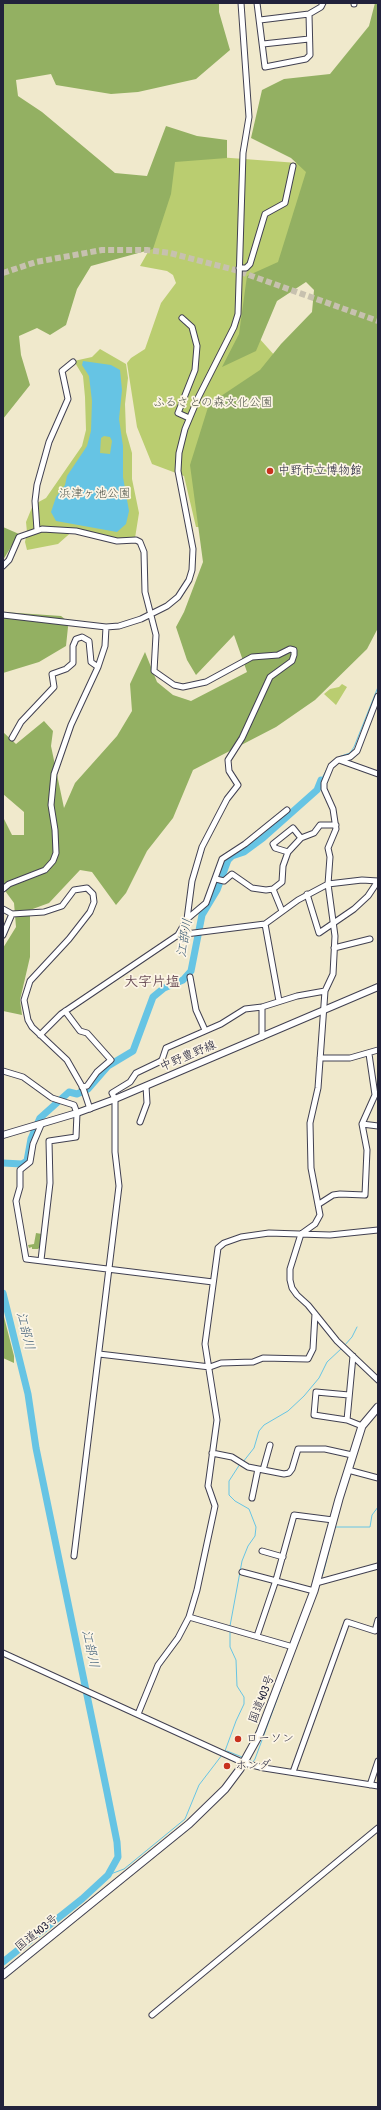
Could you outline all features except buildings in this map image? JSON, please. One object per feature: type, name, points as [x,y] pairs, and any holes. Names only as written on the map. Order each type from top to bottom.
[{"type":"highway","name":"国道403号","points":[[3,1974],[189,1824],[225,1789],[244,1763],[260,1733],[314,1591],[333,1520],[362,1426],[378,1406]]},
{"type":"main road","name":"中野豊野線","points":[[3,1135],[41,1125],[90,1109],[324,1011],[378,986]]},
{"type":"street","points":[[3,615],[106,627],[130,623],[151,615],[178,597],[187,584],[192,570],[193,549],[178,471],[179,453],[190,418],[204,384],[234,327],[238,314],[243,153],[250,117],[241,3]]},
{"type":"street","points":[[258,3],[265,67],[306,59],[310,55],[309,14]]},
{"type":"street","points":[[260,20],[309,14],[321,7],[323,3]]},
{"type":"street","points":[[263,44],[309,39]]},
{"type":"street","points":[[239,268],[246,268],[250,264],[265,214],[285,203],[293,166]]},
{"type":"street","points":[[182,318],[192,327],[197,346],[197,357],[193,378],[178,413],[190,418]]},
{"type":"street","points":[[37,530],[35,501],[37,485],[49,442],[68,399],[62,371],[72,362]]},
{"type":"street","points":[[3,566],[9,560],[16,540],[37,530],[76,531],[117,541],[136,540],[140,542],[144,552],[145,592],[156,635],[154,671],[174,686],[183,687],[206,682],[252,656],[278,655],[290,649],[294,650],[295,652],[290,662],[270,677],[242,738],[228,760],[229,771],[238,785],[225,802],[202,848],[192,881],[187,919]]},
{"type":"street","points":[[3,889],[9,884],[45,870],[53,861],[57,847],[51,804],[54,774],[71,725],[98,666],[105,646],[106,627]]},
{"type":"street","points":[[12,738],[21,722],[54,687],[52,674],[66,669],[73,664],[73,646],[76,639],[82,637],[89,641],[91,662],[98,666]]},
{"type":"street","points":[[378,696],[357,751],[350,757],[338,760],[331,766],[324,783],[324,790],[333,809],[336,825],[328,848],[330,857],[328,884],[334,921],[333,974],[325,991],[318,1088],[310,1124],[311,1168],[320,1215],[315,1224],[301,1234],[290,1269],[290,1280],[294,1291],[346,1350],[378,1380]]},
{"type":"street","points":[[338,760],[378,774]]},
{"type":"street","points":[[40,1035],[65,1011],[178,934],[187,919],[206,902],[216,879],[222,859],[245,844],[287,810]]},
{"type":"street","points":[[216,879],[224,881],[232,874],[252,888],[266,890],[273,889],[282,882],[283,866],[288,852],[301,838],[314,833],[320,825],[336,825]]},
{"type":"street","points":[[288,852],[275,848],[273,844],[293,828],[301,838]]},
{"type":"street","points":[[178,934],[193,934],[265,924],[282,910],[307,894],[328,884],[362,880],[378,881]]},
{"type":"street","points":[[307,894],[319,932],[354,909],[368,896],[378,881]]},
{"type":"street","points":[[3,909],[12,914],[50,911],[62,906],[74,890],[81,888],[90,890],[94,897],[93,905],[86,918],[69,939],[36,974],[27,987],[24,1000],[25,1013],[32,1027],[67,1060],[82,1087],[90,1109]]},
{"type":"street","points":[[273,889],[282,910]]},
{"type":"street","points":[[3,935],[12,914]]},
{"type":"street","points":[[265,924],[279,1001]]},
{"type":"street","points":[[334,948],[370,939]]},
{"type":"street","points":[[190,977],[196,1010],[205,1030]]},
{"type":"street","points":[[74,1556],[119,1186],[115,1152],[115,1099],[112,1093],[130,1082],[136,1073],[160,1062],[166,1048],[221,1024],[245,1009],[262,1007],[279,1001],[325,991]]},
{"type":"street","points":[[262,1007],[262,1036]]},
{"type":"street","points":[[65,1011],[80,1031],[87,1033],[111,1060],[97,1072],[87,1086],[82,1087]]},
{"type":"street","points":[[320,1058],[350,1058],[369,1054],[378,1050]]},
{"type":"street","points":[[319,1204],[333,1195],[365,1195],[367,1150],[362,1124],[375,1095],[375,1079],[369,1054]]},
{"type":"street","points":[[3,1071],[23,1077],[59,1100],[74,1106],[77,1113],[76,1136],[49,1141],[50,1182],[41,1260]]},
{"type":"street","points":[[140,1122],[146,1103],[146,1086]]},
{"type":"street","points":[[372,1102],[378,1102]]},
{"type":"street","points":[[362,1124],[378,1126]]},
{"type":"street","points":[[41,1125],[35,1138],[30,1162],[20,1170],[20,1187],[16,1201],[26,1259],[110,1268],[213,1282]]},
{"type":"street","points":[[138,1714],[158,1665],[178,1638],[189,1618],[197,1590],[216,1506],[208,1486],[217,1420],[210,1367],[205,1344],[217,1251],[224,1243],[242,1237],[269,1233],[330,1236],[378,1230]]},
{"type":"street","points":[[99,1354],[210,1367],[221,1363],[253,1362],[263,1358],[308,1359],[313,1349],[315,1314]]},
{"type":"street","points":[[348,1420],[353,1356]]},
{"type":"street","points":[[349,1395],[316,1392],[314,1414],[348,1420],[362,1426]]},
{"type":"street","points":[[252,1498],[270,1445]]},
{"type":"street","points":[[212,1453],[239,1460],[246,1465],[284,1474],[289,1473],[298,1448],[325,1449],[352,1455]]},
{"type":"street","points":[[348,1470],[378,1478]]},
{"type":"street","points":[[257,1636],[276,1580],[294,1515],[333,1520]]},
{"type":"street","points":[[262,1551],[283,1556]]},
{"type":"street","points":[[316,1583],[378,1566]]},
{"type":"street","points":[[242,1572],[314,1591]]},
{"type":"street","points":[[189,1618],[293,1647]]},
{"type":"street","points":[[294,1772],[347,1622],[376,1632],[378,1620]]},
{"type":"street","points":[[3,1653],[244,1763],[378,1786]]},
{"type":"street","points":[[370,1785],[378,1761]]},
{"type":"street","points":[[152,2015],[378,1828]]},
{"type":"green space","points":[[3,3],[219,3],[219,12],[230,50],[196,79],[138,92],[111,94],[56,85],[51,74],[16,80],[18,96],[42,112],[115,173],[147,176],[166,126],[197,136],[227,140],[227,158],[175,162],[171,194],[153,249],[91,266],[77,289],[66,325],[50,335],[37,328],[19,336],[21,355],[30,385],[3,419]]},
{"type":"green space","points":[[375,3],[378,3],[378,628],[367,649],[315,700],[276,727],[193,770],[173,818],[147,851],[126,893],[116,905],[92,872],[80,870],[49,903],[30,910],[30,957],[20,1000],[22,1015],[3,1011],[3,948],[16,927],[14,903],[3,888],[3,817],[12,835],[24,835],[24,812],[3,794],[3,732],[16,744],[44,721],[53,731],[51,746],[64,808],[75,783],[117,736],[132,711],[130,684],[145,652],[157,682],[173,695],[191,701],[247,672],[234,635],[196,675],[187,660],[176,627],[184,612],[203,562],[190,465],[209,404],[260,370],[281,344],[312,312],[314,290],[306,282],[277,301],[256,351],[222,367],[239,334],[247,276],[278,262],[306,172],[291,158],[251,138],[262,90],[284,79],[330,74],[369,26]]},
{"type":"green space","name":"ふるさとの森文化公園","points":[[164,153],[311,164],[258,337],[322,408],[296,528],[196,527],[184,476],[152,464],[137,427],[127,363],[131,358],[145,349],[161,303],[176,283],[173,275],[167,271],[140,266],[156,238]]},
{"type":"green space","name":"浜津ヶ池公園","points":[[100,349],[126,364],[128,378],[125,404],[126,432],[132,453],[132,479],[139,513],[135,538],[117,540],[75,529],[58,544],[27,550],[25,542],[27,532],[26,522],[33,505],[46,498],[82,446],[86,430],[83,376],[74,361],[92,357]]},
{"type":"green space","points":[[3,527],[19,534],[3,560]]},
{"type":"green space","points":[[3,612],[61,616],[66,620],[68,627],[66,646],[39,662],[3,673]]},
{"type":"green space","points":[[342,684],[347,687],[336,705],[324,694],[330,689],[339,687]]},
{"type":"green space","points":[[36,1233],[42,1234],[43,1244],[38,1249],[32,1249],[32,1247],[29,1248],[28,1245],[34,1244]]},
{"type":"green space","points":[[3,1313],[14,1356],[14,1363],[3,1358]]},
{"type":"water","name":"浜津ヶ池公園","points":[[83,361],[111,365],[120,370],[122,390],[119,419],[123,446],[123,477],[129,511],[126,524],[117,532],[56,521],[51,512],[56,497],[65,485],[67,476],[87,446],[91,431],[92,401],[89,376],[82,365]],"holes":[[[104,436],[110,437],[112,441],[110,454],[100,453],[101,438]]]},
{"type":"waterway","name":"江部川","points":[[331,763],[341,756],[350,753],[354,747],[378,687]]},
{"type":"waterway","name":"江部川","points":[[321,780],[329,765]]},
{"type":"waterway","name":"江部川","points":[[3,1163],[22,1164],[27,1161],[31,1139],[40,1118],[69,1092],[77,1094],[88,1089],[108,1066],[133,1051],[153,997],[164,988],[183,980],[191,971],[202,915],[217,890],[228,860],[232,856],[244,852],[263,838],[317,790],[321,780]]},
{"type":"waterway","name":"江部川","points":[[3,1293],[28,1394],[36,1448],[107,1792],[117,1842],[118,1857],[108,1875],[82,1899],[3,1962]]},
{"type":"waterway","points":[[344,1346],[352,1337],[357,1327]]},
{"type":"waterway","points":[[243,1462],[254,1448],[259,1431],[264,1425],[288,1411],[304,1396],[319,1378],[327,1362],[342,1348]]},
{"type":"waterway","points":[[230,1626],[242,1561],[248,1546],[255,1536],[256,1527],[249,1509],[235,1501],[229,1495],[229,1481],[240,1464]]},
{"type":"waterway","points":[[323,1574],[335,1527],[370,1527],[372,1515],[378,1507]]},
{"type":"waterway","points":[[225,1751],[244,1704],[244,1697],[237,1686],[236,1660],[230,1647],[230,1631]]},
{"type":"waterway","points":[[250,1760],[253,1762],[255,1759],[293,1656]]},
{"type":"waterway","points":[[227,1751],[242,1757]]},
{"type":"waterway","points":[[108,1875],[124,1869],[185,1819],[199,1785],[222,1755]]},
{"type":"tunnel","points":[[3,273],[36,262],[102,250],[147,250],[170,253],[235,270],[378,321]]},
{"type":"place","name":"中野市立博物館","points":[[270,471]]},
{"type":"place","name":"ローソン","points":[[238,1739]]},
{"type":"place","name":"ホンダ","points":[[227,1766]]},
{"type":"district","name":"大字片塩","points":[[152,982]]}]
